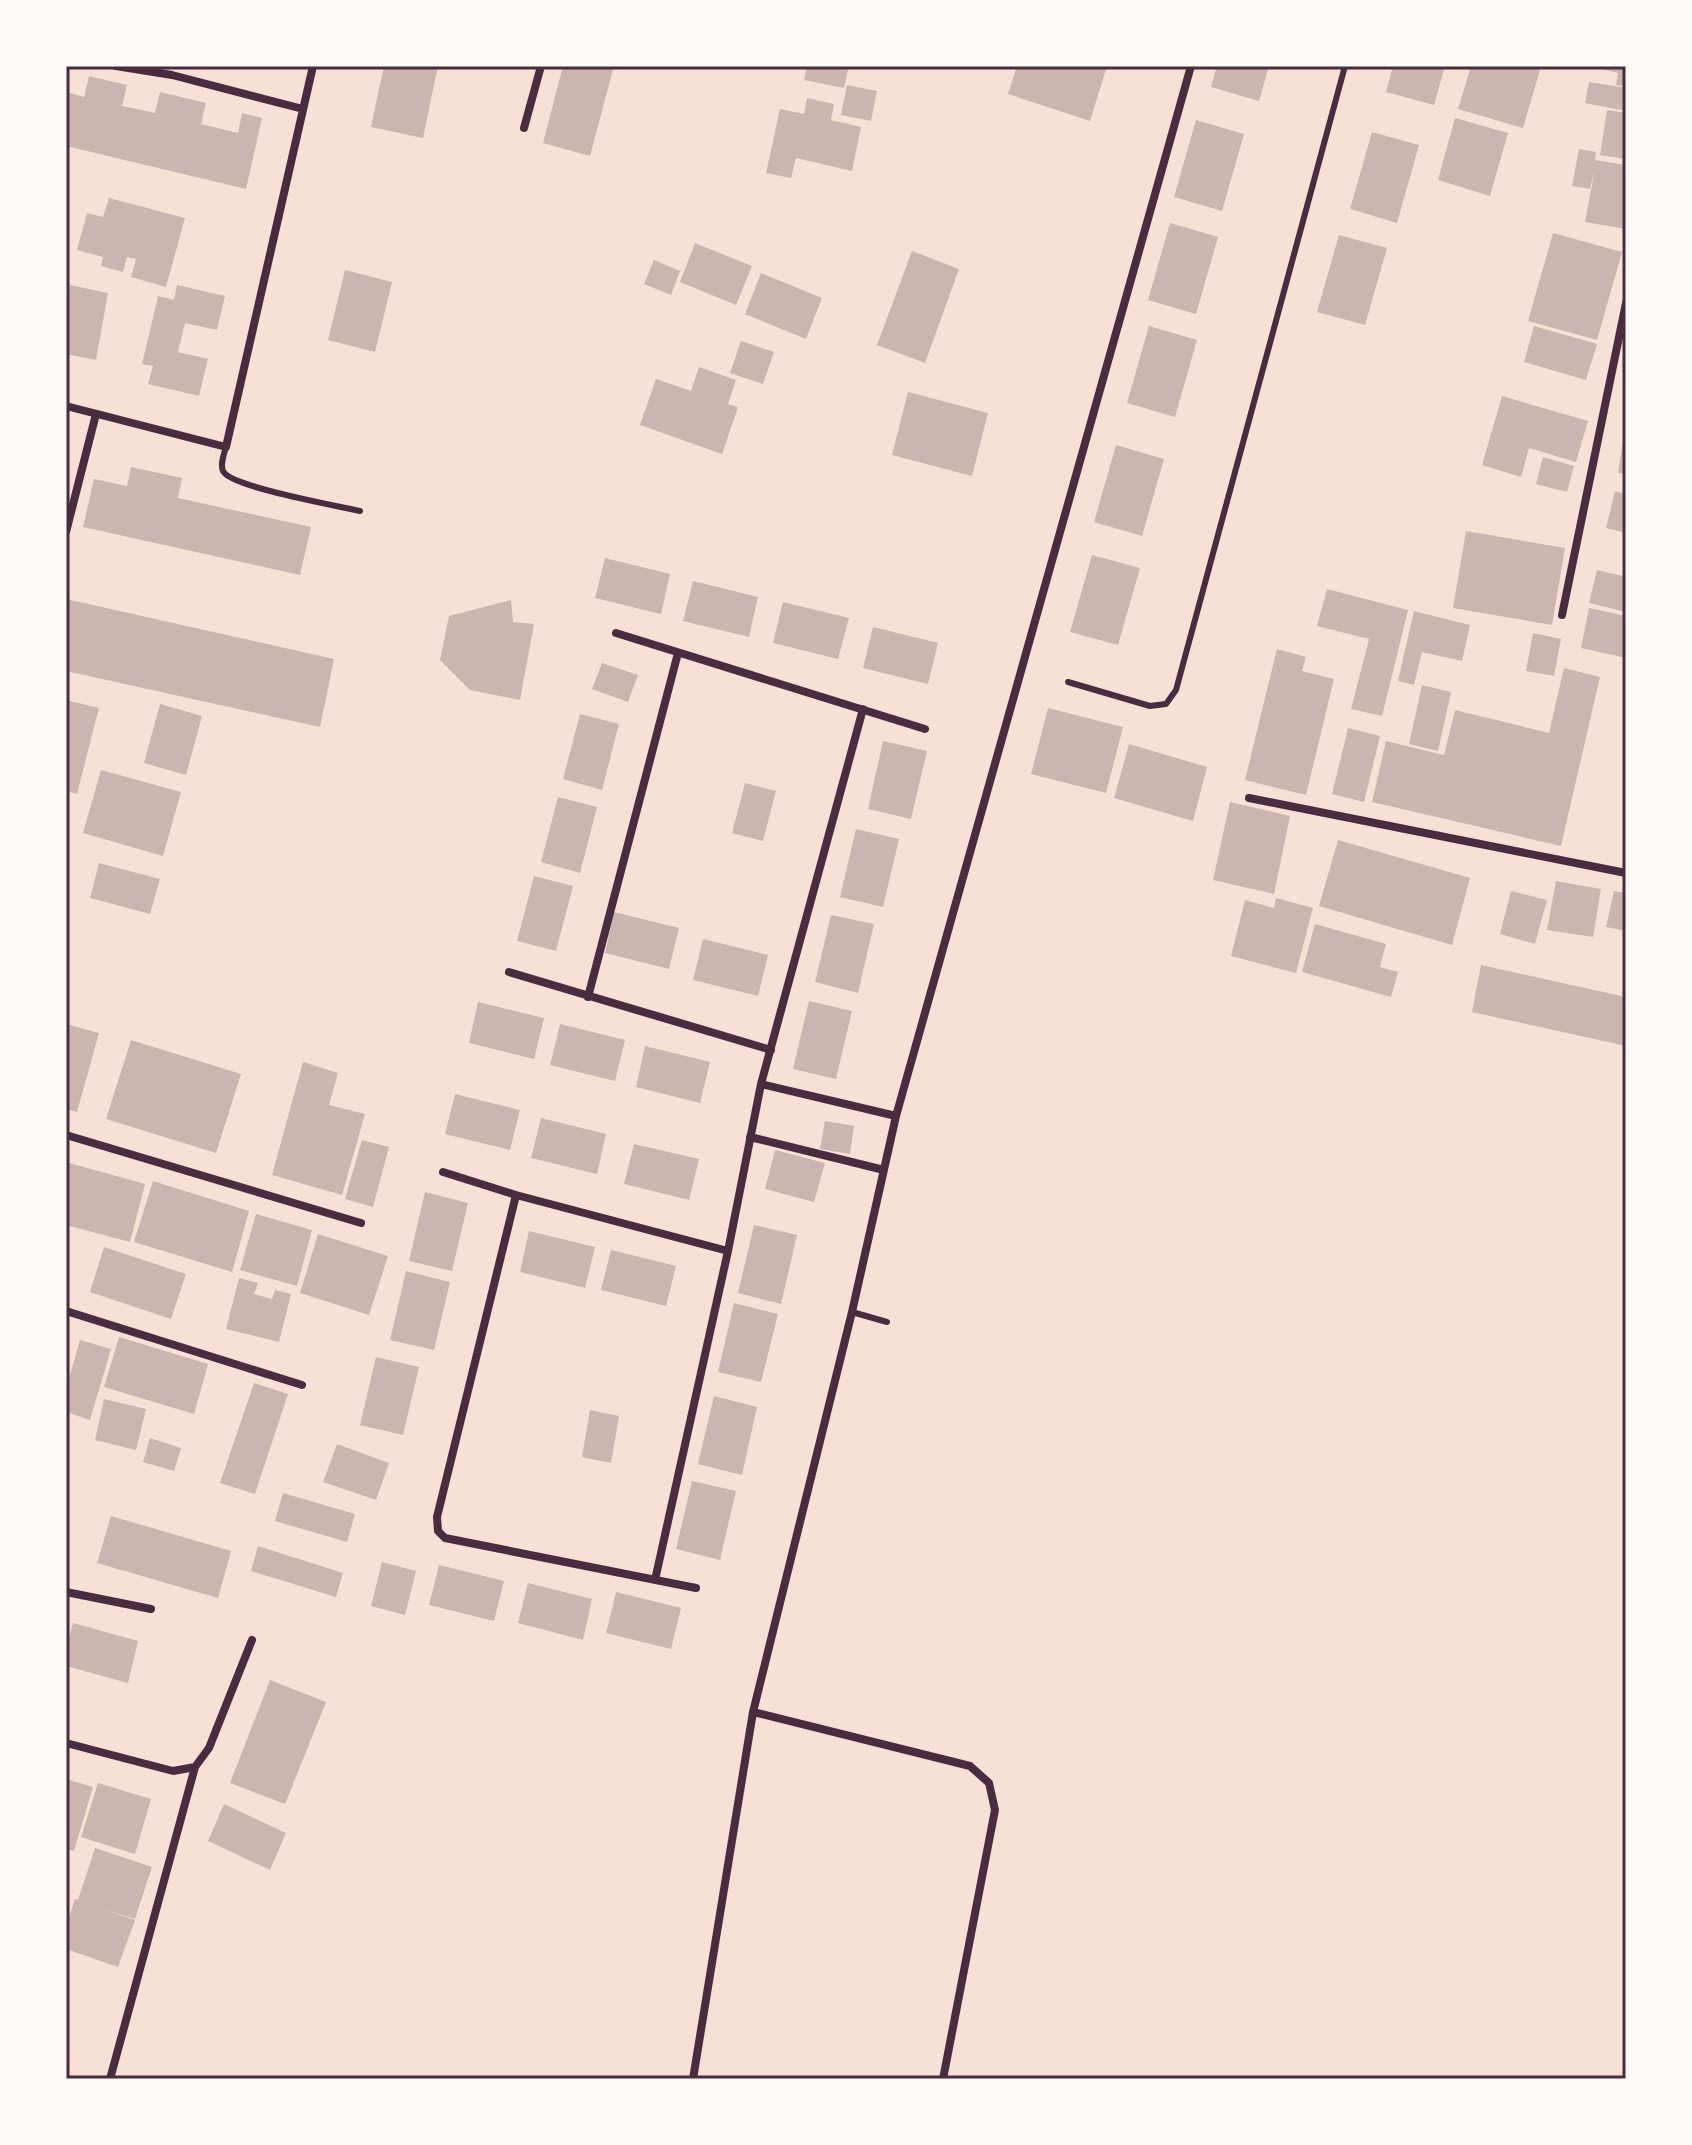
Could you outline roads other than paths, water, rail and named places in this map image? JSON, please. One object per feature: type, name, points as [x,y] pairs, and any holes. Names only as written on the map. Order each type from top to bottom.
[{"type":"street","points":[[116,66],[173,71],[303,109]]},
{"type":"street","points":[[66,406],[226,447],[313,66]]},
{"type":"street","points":[[524,128],[541,66]]},
{"type":"street","points":[[693,2079],[753,1712],[852,1312],[896,1116],[1191,66]]},
{"type":"street","points":[[1562,615],[1626,303]]},
{"type":"street","points":[[66,532],[96,414]]},
{"type":"street","points":[[616,633],[925,729]]},
{"type":"street","points":[[588,997],[678,653]]},
{"type":"street","points":[[655,1580],[728,1251],[761,1084],[863,709]]},
{"type":"street","points":[[1249,798],[1626,873]]},
{"type":"street","points":[[509,972],[771,1050]]},
{"type":"street","points":[[761,1084],[896,1116]]},
{"type":"street","points":[[66,1135],[361,1223]]},
{"type":"street","points":[[750,1137],[884,1170]]},
{"type":"street","points":[[443,1172],[516,1195],[728,1251]]},
{"type":"street","points":[[516,1195],[437,1517],[438,1531],[445,1538],[696,1588]]},
{"type":"street","points":[[66,1311],[302,1385]]},
{"type":"street","points":[[66,1592],[151,1609]]},
{"type":"street","points":[[110,2079],[195,1767],[209,1748],[252,1640]]},
{"type":"street","points":[[753,1712],[970,1766],[989,1783],[995,1810],[943,2079]]},
{"type":"street","points":[[66,1743],[173,1771],[195,1767]]},
{"type":"lane","points":[[1068,682],[1150,706],[1166,704],[1176,690],[1345,66]]},
{"type":"lane","points":[[226,447],[221,467],[225,475],[243,484],[360,511]]},
{"type":"lane","points":[[852,1312],[887,1322]]}]
